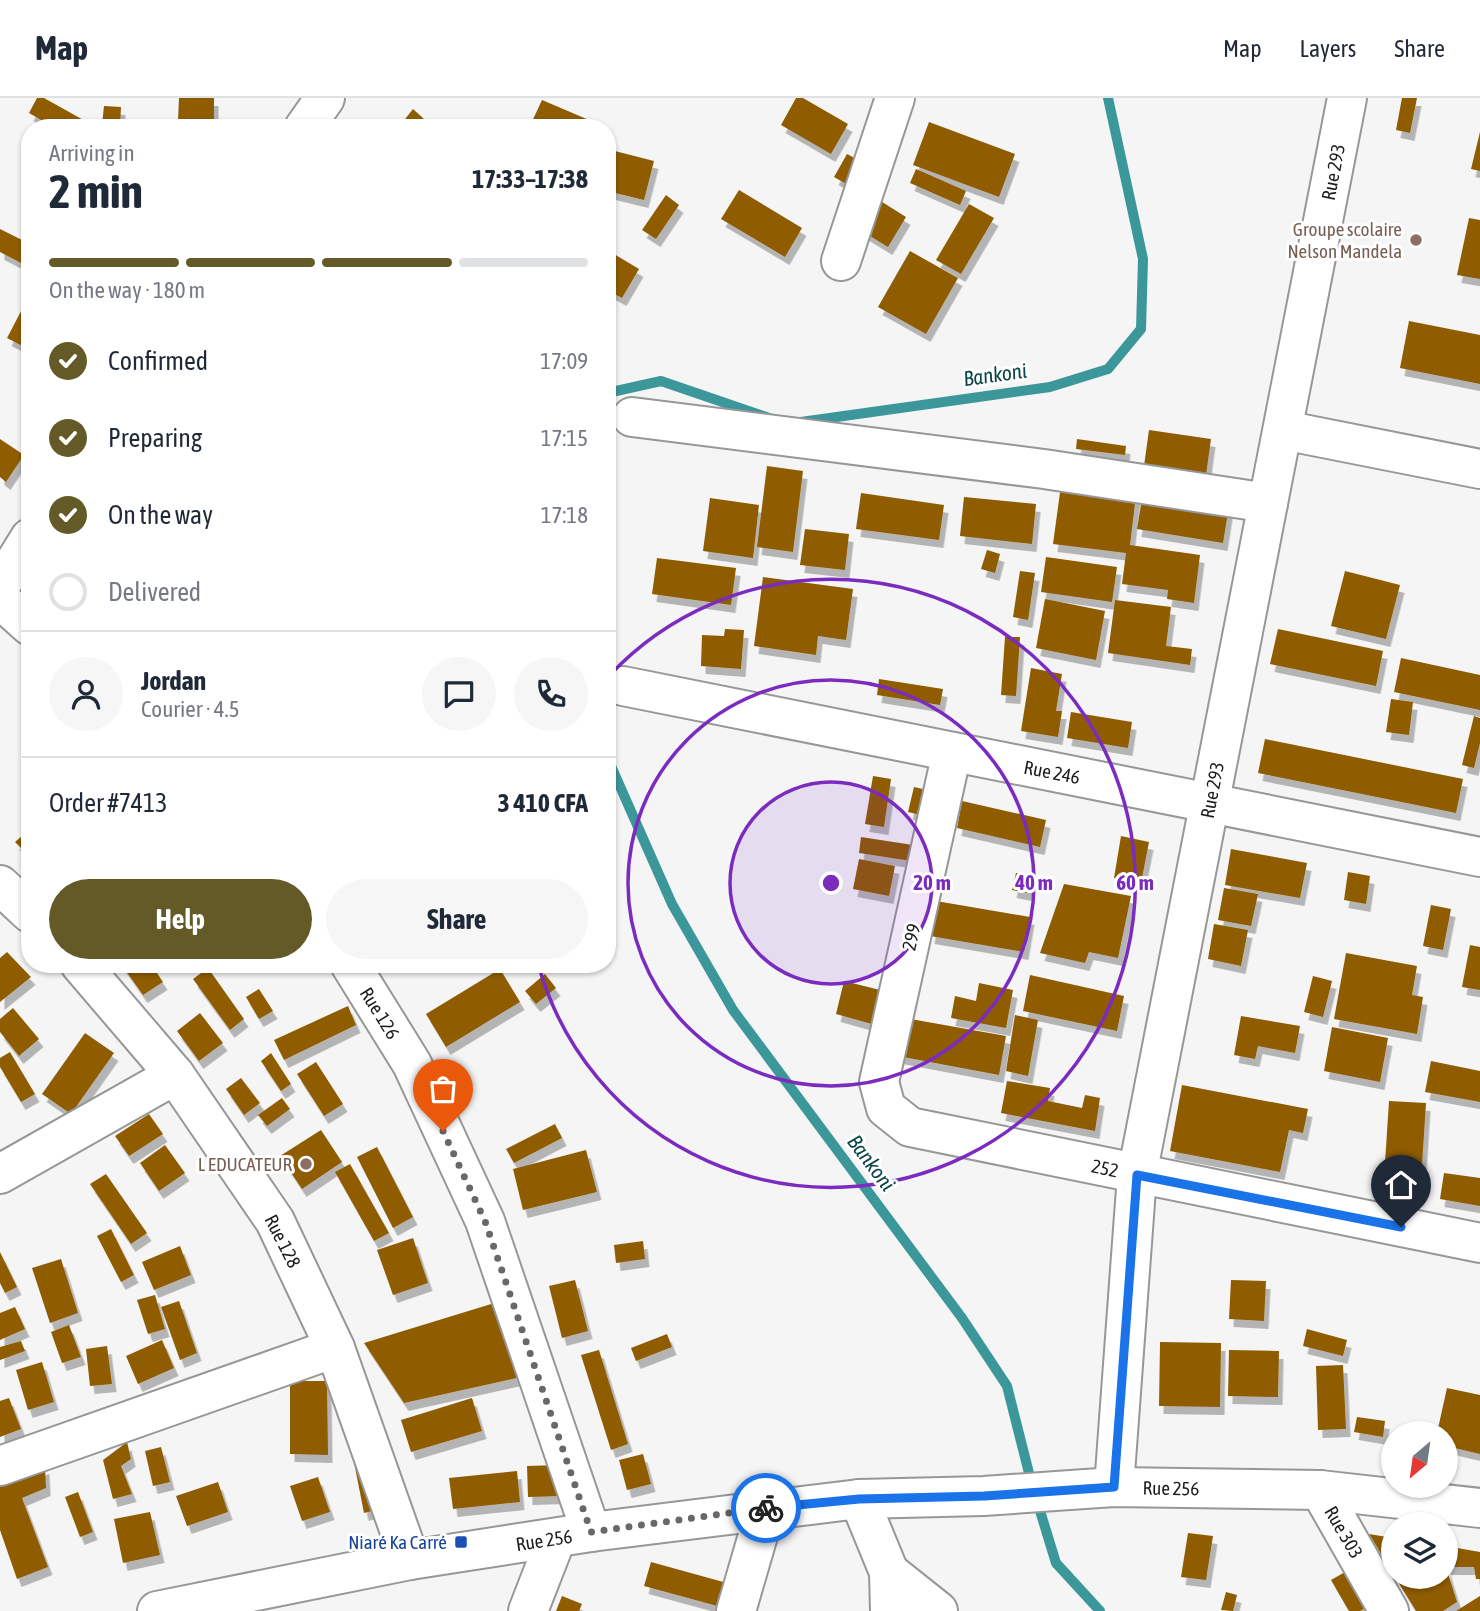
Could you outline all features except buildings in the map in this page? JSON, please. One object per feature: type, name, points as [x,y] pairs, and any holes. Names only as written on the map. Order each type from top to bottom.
[{"type":"street","points":[[310,119],[325,98]]},
{"type":"street","points":[[841,261],[895,98]]},
{"type":"street","name":"Rue 293","points":[[1098,1489],[1137,1175],[1347,98]]},
{"type":"street","points":[[632,417],[1044,469],[1268,503]]},
{"type":"street","points":[[1283,430],[1480,469]]},
{"type":"street","points":[[0,586],[21,552]]},
{"type":"street","points":[[0,599],[21,618]]},
{"type":"street","name":"Rue 246","points":[[623,686],[1480,857]]},
{"type":"street","name":"299","points":[[879,1082],[952,752]]},
{"type":"street","points":[[0,885],[21,905]]},
{"type":"street","name":"Rue 128","points":[[88,973],[175,1075],[275,1221],[335,1348],[410,1560]]},
{"type":"street","name":"Rue 126","points":[[355,973],[412,1064],[485,1221],[573,1535]]},
{"type":"street","points":[[0,1174],[175,1075]]},
{"type":"street","name":"252","points":[[879,1082],[886,1108],[909,1127],[1480,1243]]},
{"type":"street","points":[[0,1466],[335,1348]]},
{"type":"street","name":"Rue 256","points":[[157,1611],[410,1560],[766,1508],[859,1499],[984,1496],[1098,1489],[1320,1490],[1480,1508]]},
{"type":"street","name":"Rue 303","points":[[1320,1490],[1390,1611]]},
{"type":"street","points":[[859,1499],[889,1572],[890,1611]]},
{"type":"street","points":[[736,1611],[766,1508]]},
{"type":"street","points":[[528,1611],[573,1535]]},
{"type":"street","points":[[889,1572],[938,1611]]},
{"type":"waterway","name":"Bankoni","points":[[801,422],[1050,387],[1108,369],[1141,329],[1143,259],[1108,98]]},
{"type":"waterway","name":"Bankoni","points":[[616,391],[661,381],[772,419]]},
{"type":"waterway","name":"Bankoni","points":[[616,777],[672,904],[733,1010],[962,1318],[1007,1386],[1032,1485]]},
{"type":"waterway","name":"Bankoni","points":[[1037,1501],[1056,1563],[1100,1611]]},
{"type":"way so far","points":[[443,1131],[485,1221],[591,1532],[766,1508]]},
{"type":"place","name":"Groupe scolaire Nelson Mandela","points":[[1416,240]]},
{"type":"place","name":"L EDUCATEUR","points":[[306,1164]]},
{"type":"place","name":"Niaré Ka Carré","points":[[461,1542]]},
{"type":"route","points":[[766,1508],[859,1499],[984,1496],[1114,1487],[1137,1175],[1401,1227]]}]
